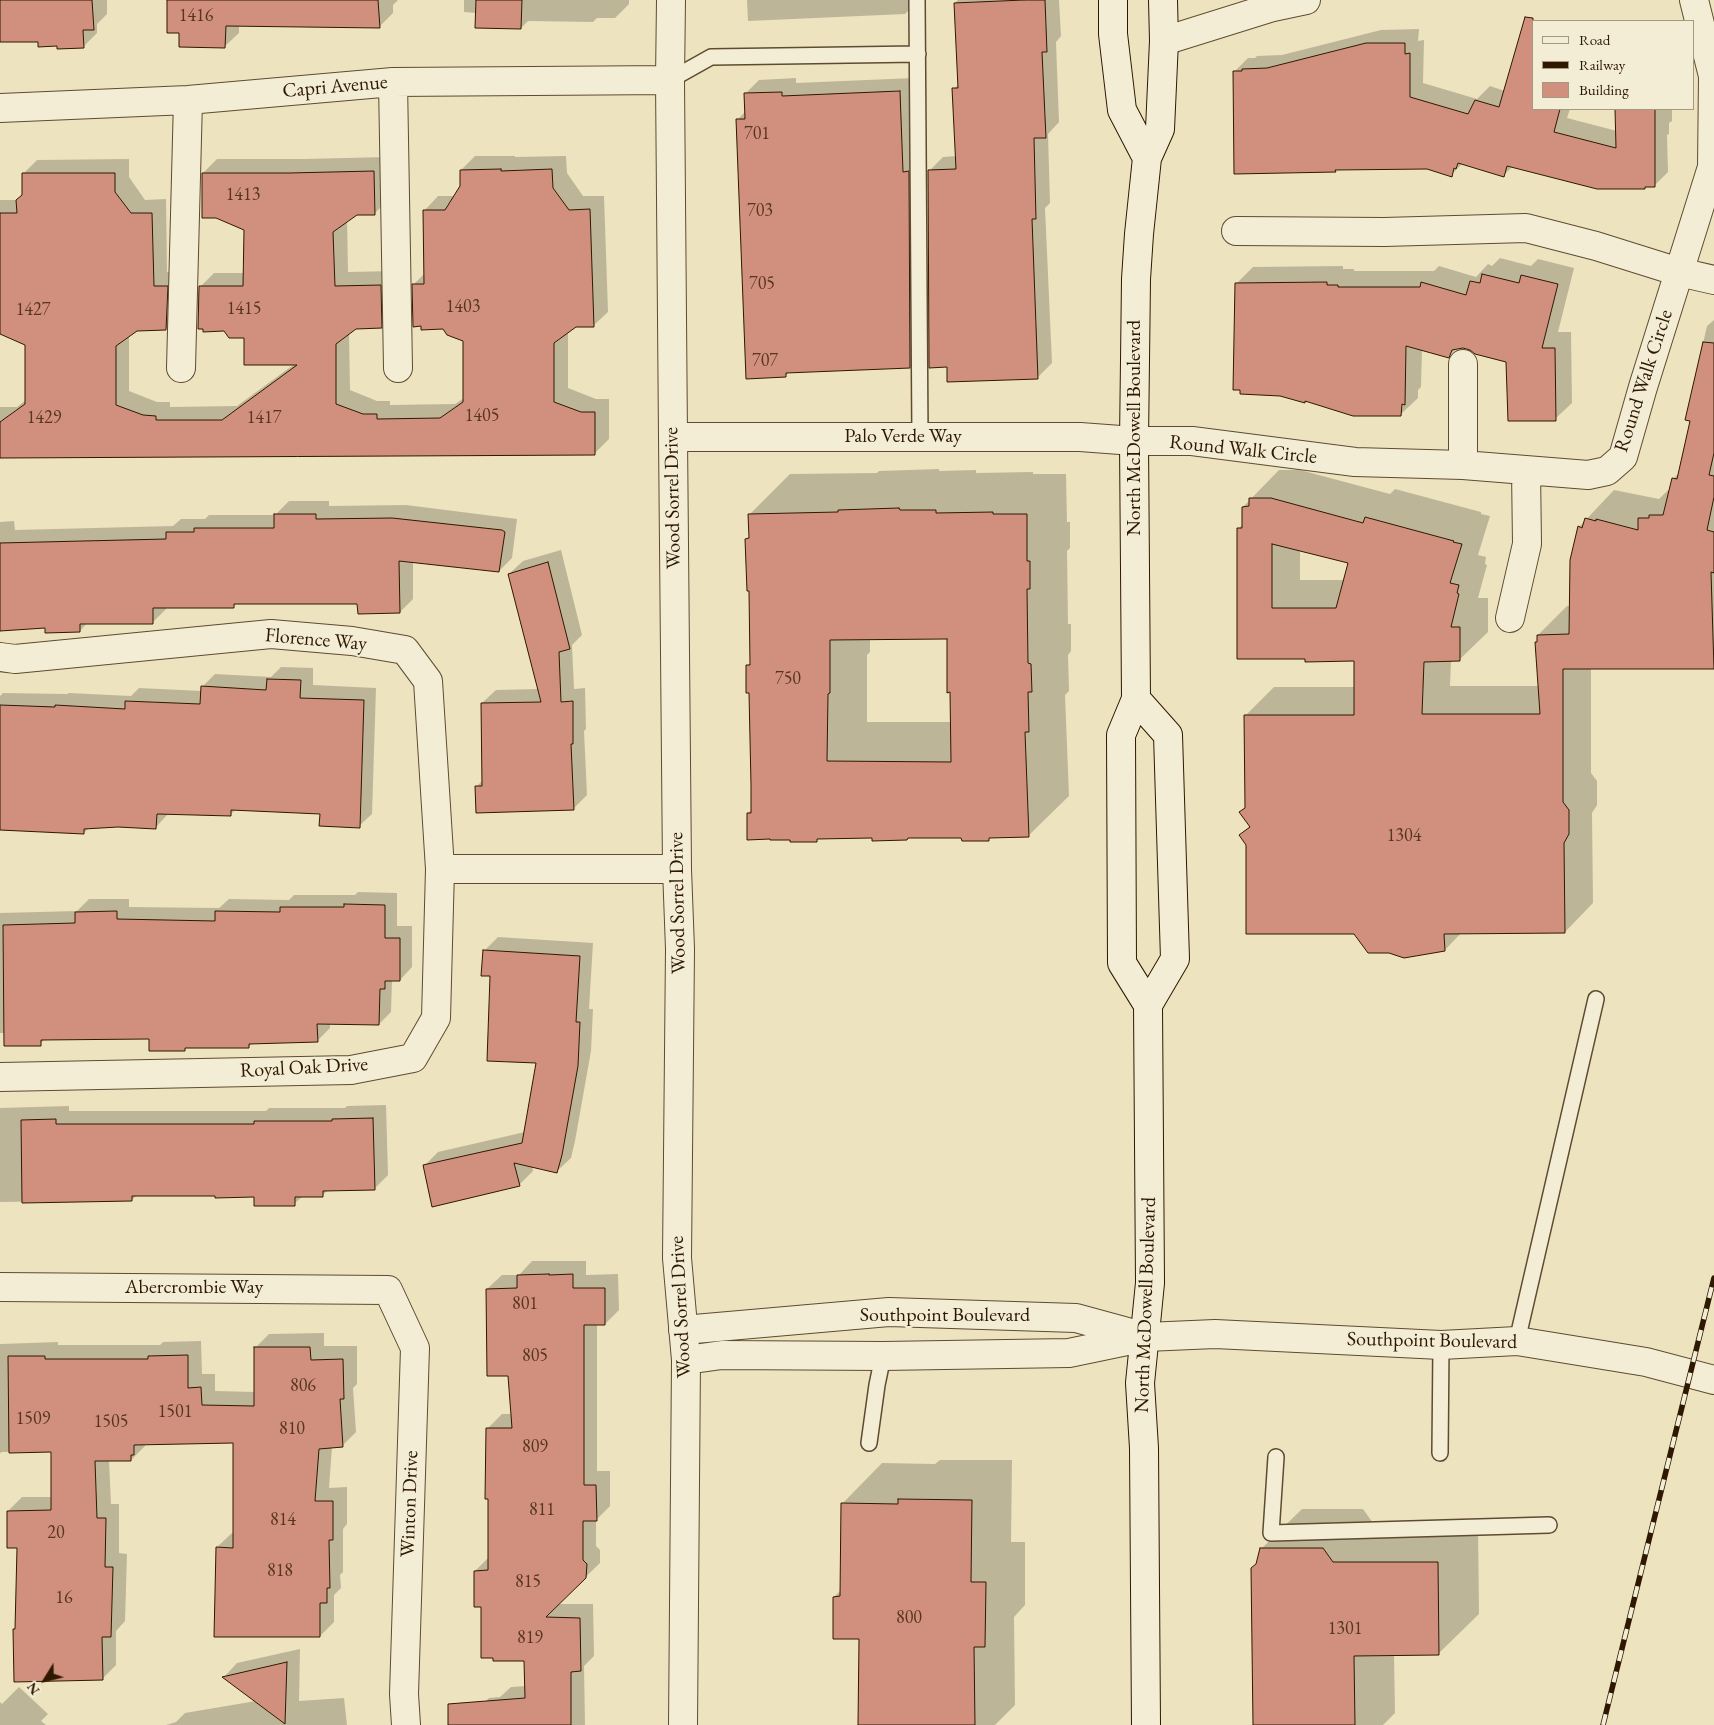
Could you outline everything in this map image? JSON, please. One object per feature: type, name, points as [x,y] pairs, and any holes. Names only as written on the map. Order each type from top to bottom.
[{"type":"street","name":"Wood Sorrel Drive","points":[[671,0],[670,80],[677,869],[680,949],[677,1258],[686,1360],[684,1725]]},
{"type":"street","points":[[1113,0],[1113,34],[1122,110],[1147,158]]},
{"type":"street","name":"North McDowell Boulevard","points":[[1146,1725],[1144,1448],[1140,1383],[1150,1283],[1148,1005],[1122,962],[1121,735],[1136,699],[1134,441],[1136,279],[1138,234],[1147,158],[1160,129],[1164,41],[1163,0]]},
{"type":"street","points":[[1164,41],[1273,7],[1306,0]]},
{"type":"street","name":"Round Walk Circle","points":[[1134,441],[1192,441],[1356,462],[1463,465],[1588,475],[1608,471],[1623,457],[1712,167],[1713,76],[1694,0]]},
{"type":"street","name":"Capri Avenue","points":[[0,108],[188,100],[393,82],[670,80]]},
{"type":"street","points":[[393,82],[398,368]]},
{"type":"street","points":[[181,368],[188,100]]},
{"type":"street","points":[[1236,231],[1384,232],[1526,228],[1596,246],[1679,272],[1714,280]]},
{"type":"street","points":[[1463,364],[1463,465]]},
{"type":"street","name":"Palo Verde Way","points":[[673,437],[1080,437],[1134,441]]},
{"type":"street","points":[[1510,618],[1527,544],[1526,470]]},
{"type":"street","name":"Florence Way","points":[[0,658],[14,659],[271,634],[352,641],[406,650],[428,681],[440,869]]},
{"type":"street","points":[[1136,699],[1168,735],[1175,959],[1148,1005]]},
{"type":"street","points":[[440,869],[677,869]]},
{"type":"street","name":"Royal Oak Drive","points":[[0,1077],[351,1070],[413,1058],[436,1018],[440,869]]},
{"type":"street","name":"Abercrombie Way","points":[[0,1287],[388,1290]]},
{"type":"street","name":"Winton Drive","points":[[388,1290],[415,1348],[404,1694],[406,1725]]},
{"type":"street","name":"Southpoint Boulevard","points":[[683,1330],[889,1312],[1076,1318],[1146,1337]]},
{"type":"street","name":"Southpoint Boulevard","points":[[686,1360],[722,1355],[883,1356],[1069,1353],[1146,1337],[1215,1334],[1441,1345],[1517,1341],[1646,1362],[1714,1380]]},
{"type":"lane","points":[[917,0],[920,437]]},
{"type":"lane","points":[[670,80],[711,57],[918,54]]},
{"type":"lane","points":[[1517,1341],[1596,999]]},
{"type":"lane","points":[[1440,1453],[1441,1345]]},
{"type":"lane","points":[[869,1443],[883,1356]]},
{"type":"lane","points":[[1276,1457],[1271,1533],[1550,1525]]},
{"type":"building","points":[[0,0],[92,0],[94,30],[83,30],[84,48],[57,49],[57,46],[38,47],[38,42],[0,42]]},
{"type":"building","points":[[167,0],[378,0],[380,28],[226,26],[225,48],[179,47],[179,33],[167,33]]},
{"type":"building","points":[[476,0],[522,0],[521,29],[475,28]]},
{"type":"building","points":[[1045,0],[1047,52],[1042,52],[1046,138],[1034,138],[1036,219],[1032,219],[1038,379],[947,382],[947,367],[929,368],[928,170],[956,169],[952,88],[958,88],[954,3]]},
{"type":"building","points":[[1525,17],[1533,18],[1532,110],[1560,110],[1554,132],[1616,148],[1615,110],[1655,110],[1655,187],[1645,187],[1645,189],[1597,189],[1507,166],[1504,177],[1458,163],[1456,169],[1454,168],[1452,177],[1427,169],[1234,174],[1233,71],[1267,68],[1366,43],[1405,43],[1405,54],[1410,53],[1410,97],[1468,114],[1475,100],[1499,107]]},
{"type":"building","points":[[900,91],[903,172],[909,171],[910,368],[786,373],[786,377],[746,379],[736,119],[745,119],[744,93],[782,92],[782,96]]},
{"type":"building","points":[[501,169],[501,171],[552,169],[553,188],[569,210],[590,209],[594,327],[576,327],[554,343],[554,402],[581,412],[595,412],[595,455],[0,458],[0,422],[25,404],[25,345],[0,334],[0,213],[17,213],[16,200],[22,195],[22,173],[115,173],[115,192],[131,213],[152,213],[154,286],[168,286],[166,330],[137,331],[116,346],[116,405],[143,415],[156,416],[156,420],[222,420],[297,365],[244,365],[244,338],[229,338],[224,331],[203,332],[203,329],[198,329],[199,286],[243,286],[244,230],[216,218],[202,218],[202,173],[374,171],[375,215],[357,215],[333,232],[335,286],[381,285],[382,328],[356,329],[336,344],[336,404],[363,414],[377,414],[377,419],[440,418],[463,402],[463,341],[447,335],[443,329],[421,330],[421,326],[413,327],[412,284],[424,284],[423,210],[445,210],[460,186],[460,170]]},
{"type":"building","points":[[1482,274],[1519,283],[1521,275],[1558,284],[1542,348],[1555,348],[1556,421],[1508,421],[1506,362],[1475,354],[1463,348],[1452,350],[1449,358],[1406,346],[1405,405],[1402,404],[1401,416],[1353,416],[1305,401],[1305,403],[1280,396],[1240,394],[1240,390],[1233,390],[1235,283],[1327,282],[1327,285],[1338,285],[1338,287],[1420,287],[1421,282],[1466,295],[1470,281],[1480,283]]},
{"type":"building","points":[[1703,342],[1714,343],[1714,453],[1709,475],[1714,476],[1714,497],[1707,530],[1714,532],[1714,573],[1711,572],[1714,669],[1563,669],[1563,802],[1569,810],[1569,834],[1564,843],[1565,933],[1444,934],[1445,951],[1404,958],[1389,953],[1368,953],[1354,934],[1246,934],[1246,845],[1239,835],[1250,827],[1239,812],[1245,808],[1244,715],[1354,715],[1354,661],[1305,662],[1305,659],[1237,659],[1237,528],[1242,528],[1242,507],[1249,506],[1249,498],[1271,498],[1363,523],[1365,517],[1462,544],[1450,583],[1459,585],[1457,593],[1459,594],[1451,627],[1460,627],[1460,661],[1424,662],[1422,714],[1540,714],[1535,642],[1537,642],[1537,635],[1569,634],[1570,560],[1578,526],[1582,528],[1585,518],[1638,530],[1638,518],[1649,518],[1649,515],[1663,515],[1672,478],[1677,479],[1690,421],[1685,420]],"holes":[[[1272,544],[1348,563],[1336,608],[1272,608]]]},
{"type":"building","points":[[899,508],[900,510],[936,510],[936,513],[993,512],[993,514],[1027,514],[1027,561],[1030,561],[1030,589],[1027,589],[1028,663],[1031,664],[1032,692],[1028,692],[1029,732],[1025,732],[1029,837],[989,838],[989,841],[962,841],[961,838],[908,838],[907,840],[872,841],[872,838],[817,839],[817,842],[790,842],[790,840],[770,839],[747,840],[747,813],[751,813],[749,693],[746,693],[746,665],[750,665],[749,591],[747,591],[745,539],[749,538],[748,514],[838,512],[838,510]],"holes":[[[947,639],[947,693],[950,692],[951,762],[827,761],[830,640]]]},
{"type":"building","points":[[274,514],[316,514],[316,519],[392,518],[502,530],[505,532],[499,572],[399,561],[400,613],[358,614],[357,604],[234,604],[234,608],[153,608],[153,624],[80,624],[80,632],[45,633],[45,628],[0,631],[0,543],[166,539],[166,532],[194,532],[194,528],[274,528]]},
{"type":"building","points":[[548,562],[570,649],[559,652],[561,702],[573,701],[573,744],[571,744],[574,810],[476,813],[475,786],[482,786],[481,703],[541,702],[508,574]]},
{"type":"building","points":[[267,679],[301,680],[300,698],[364,700],[360,828],[319,826],[320,814],[231,810],[231,816],[157,814],[156,829],[118,827],[84,829],[84,834],[0,830],[0,705],[55,707],[55,705],[125,709],[125,701],[200,704],[201,686],[266,690]]},
{"type":"building","points":[[344,904],[385,905],[385,938],[400,938],[400,981],[385,981],[385,989],[380,989],[379,1025],[317,1024],[318,1042],[249,1044],[249,1048],[185,1048],[185,1051],[149,1051],[149,1039],[41,1040],[41,1046],[4,1046],[3,925],[75,923],[75,912],[117,911],[117,919],[215,921],[215,911],[280,912],[280,907],[344,907]]},
{"type":"building","points":[[483,950],[580,956],[576,1022],[580,1022],[578,1066],[562,1155],[557,1173],[514,1163],[520,1186],[432,1207],[423,1165],[522,1143],[536,1063],[487,1061],[490,976],[481,976]]},
{"type":"building","points":[[373,1118],[375,1190],[323,1191],[323,1197],[295,1197],[295,1206],[254,1206],[254,1197],[215,1198],[215,1196],[132,1196],[132,1201],[22,1203],[21,1120],[56,1119],[56,1124],[254,1124],[254,1121],[332,1121],[332,1119]]},
{"type":"building","points":[[573,1274],[573,1288],[605,1288],[605,1325],[584,1325],[584,1485],[596,1485],[597,1521],[583,1521],[583,1560],[587,1564],[586,1578],[546,1617],[580,1618],[581,1671],[571,1672],[571,1725],[448,1725],[448,1704],[525,1698],[524,1661],[493,1661],[493,1658],[481,1658],[481,1607],[474,1607],[474,1571],[488,1570],[488,1499],[485,1499],[486,1428],[512,1428],[508,1376],[487,1376],[486,1289],[517,1288],[517,1275]]},
{"type":"building","points":[[254,1347],[310,1347],[311,1360],[343,1359],[344,1399],[340,1399],[343,1447],[319,1449],[315,1501],[333,1501],[333,1540],[329,1540],[330,1588],[327,1588],[327,1603],[320,1603],[320,1637],[214,1637],[216,1547],[233,1548],[233,1443],[134,1445],[134,1455],[131,1455],[131,1461],[95,1461],[97,1518],[106,1518],[105,1567],[113,1567],[111,1637],[102,1637],[103,1680],[14,1682],[13,1629],[15,1629],[17,1548],[7,1548],[7,1511],[51,1510],[51,1452],[9,1453],[8,1356],[45,1356],[45,1359],[148,1359],[148,1356],[188,1355],[188,1388],[201,1387],[202,1405],[254,1406]]},
{"type":"building","points":[[898,1499],[972,1500],[971,1582],[986,1582],[985,1647],[974,1647],[975,1725],[858,1725],[859,1639],[833,1639],[833,1597],[840,1596],[841,1503],[898,1504]]},
{"type":"building","points":[[1260,1548],[1323,1548],[1333,1562],[1438,1562],[1439,1655],[1354,1656],[1355,1725],[1253,1725],[1251,1568],[1256,1564]]},
{"type":"building","points":[[287,1662],[285,1724],[222,1677]]},
{"type":"railway","points":[[1603,1725],[1714,1278]]}]
